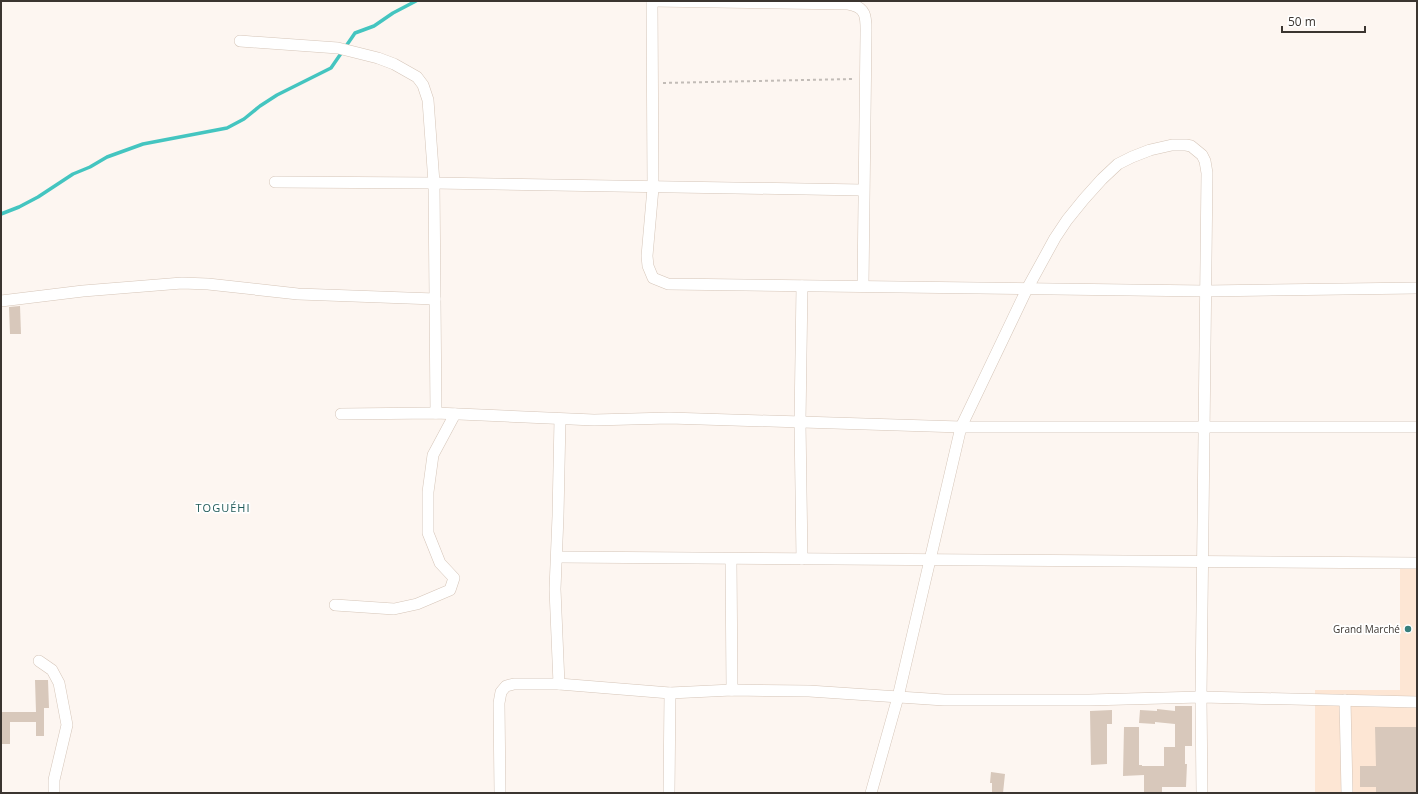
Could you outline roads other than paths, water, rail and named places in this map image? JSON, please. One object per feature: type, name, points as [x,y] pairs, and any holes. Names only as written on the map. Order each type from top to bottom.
[{"type":"street","points":[[863,285],[866,16],[862,11],[852,5],[652,1],[653,188],[647,256],[648,266],[653,278],[668,284],[802,286],[863,285],[1206,291],[1417,288]]},
{"type":"street","points":[[240,41],[338,48],[385,61],[403,68],[417,77],[426,90],[434,183],[436,413]]},
{"type":"street","points":[[871,793],[898,697],[961,427],[1027,289],[1055,238],[1067,220],[1084,198],[1118,164],[1132,157],[1163,147],[1182,145],[1191,146],[1197,150],[1205,162],[1208,173],[1201,697],[1202,793]]},
{"type":"street","points":[[275,182],[864,190]]},
{"type":"street","points":[[1,301],[84,291],[182,283],[208,284],[298,294],[435,300]]},
{"type":"street","points":[[802,286],[800,422],[802,559]]},
{"type":"street","points":[[341,414],[436,413],[594,420],[669,418],[961,427],[1417,427]]},
{"type":"street","points":[[335,605],[394,609],[418,604],[450,590],[454,578],[440,563],[428,533],[428,492],[433,454],[455,414]]},
{"type":"street","points":[[559,684],[555,589],[560,419]]},
{"type":"street","points":[[557,557],[1417,563]]},
{"type":"street","points":[[731,559],[732,690]]},
{"type":"street","points":[[39,661],[52,670],[60,684],[67,725],[54,780],[54,793]]},
{"type":"street","points":[[500,793],[499,703],[501,692],[506,686],[514,684],[559,684],[670,693],[732,690],[809,691],[944,700],[1089,700],[1201,697],[1417,702]]},
{"type":"street","points":[[669,793],[670,693]]},
{"type":"street","points":[[1345,700],[1347,793]]},
{"type":"waterway","points":[[1,214],[38,197],[73,174],[90,167],[107,157],[143,144],[227,128],[244,119],[277,95],[331,68],[355,33],[374,26],[393,13],[416,1]]},
{"type":"place","name":"Grand Marché","points":[[1408,629]]},
{"type":"district","name":"TOGUÉHI","points":[[223,508]]}]
